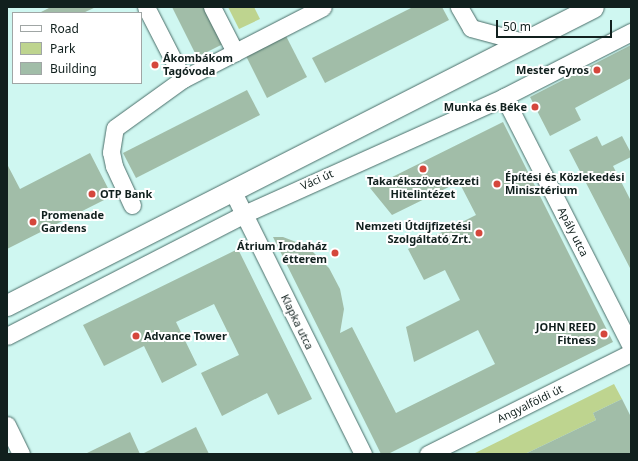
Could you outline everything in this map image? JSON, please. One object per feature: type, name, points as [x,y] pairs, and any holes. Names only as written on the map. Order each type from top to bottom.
[{"type":"main road","points":[[7,305],[593,7]]},
{"type":"street","points":[[146,7],[183,79]]},
{"type":"street","points":[[212,7],[235,52]]},
{"type":"street","points":[[132,205],[114,166],[111,152],[115,128],[183,79],[323,7]]},
{"type":"street","points":[[459,7],[471,28],[523,42]]},
{"type":"street","name":"Váci út","points":[[7,336],[244,214],[504,97],[631,32]]},
{"type":"street","name":"Apály utca","points":[[504,97],[631,346]]},
{"type":"street","name":"Klapka utca","points":[[232,190],[362,454]]},
{"type":"street","name":"Angyalföldi út","points":[[428,454],[631,353]]},
{"type":"street","points":[[7,425],[21,454]]},
{"type":"green space","points":[[228,7],[254,7],[260,19],[239,29]]},
{"type":"green space","points":[[614,384],[622,399],[593,413],[596,420],[525,454],[473,454]]},
{"type":"building","points":[[51,7],[96,7],[85,12],[41,12]]},
{"type":"building","points":[[172,7],[204,7],[223,44],[197,57]]},
{"type":"building","points":[[413,7],[442,7],[449,20],[325,83],[312,58]]},
{"type":"building","points":[[286,36],[307,77],[267,98],[246,56]]},
{"type":"building","points":[[631,45],[631,78],[575,108],[581,120],[550,136],[530,97]]},
{"type":"building","points":[[247,90],[260,115],[136,178],[123,153]]},
{"type":"building","points":[[503,122],[613,342],[388,454],[381,454],[273,237],[283,237],[304,245],[329,268],[340,289],[344,309],[340,333],[352,327],[396,413],[495,364],[478,330],[414,362],[406,327],[460,300],[445,270],[424,280],[408,249],[476,215],[459,182],[392,215],[370,188]]},
{"type":"building","points":[[597,136],[602,146],[622,136],[631,153],[631,157],[613,166],[631,201],[631,270],[569,150]]},
{"type":"building","name":"Promenade Gardens","points":[[90,153],[112,196],[7,249],[7,164],[20,189]]},
{"type":"building","name":"Advance Tower","points":[[238,249],[312,399],[278,415],[267,393],[222,416],[201,373],[239,355],[214,304],[176,322],[197,365],[162,383],[144,346],[104,366],[83,325]]},
{"type":"building","points":[[622,399],[631,417],[631,454],[525,454],[596,420],[593,413]]},
{"type":"building","points":[[196,427],[209,454],[142,454]]},
{"type":"building","points":[[130,432],[140,454],[85,454]]},
{"type":"place","name":"Ákombákom Tagóvoda","points":[[155,65]]},
{"type":"place","name":"Mester Gyros","points":[[597,70]]},
{"type":"place","name":"Munka és Béke","points":[[535,107]]},
{"type":"place","name":"Takarékszövetkezeti Hitelintézet","points":[[423,169]]},
{"type":"place","name":"Építési és Közlekedési Minisztérium","points":[[497,184]]},
{"type":"place","name":"OTP Bank","points":[[92,194]]},
{"type":"place","name":"Promenade Gardens","points":[[33,222]]},
{"type":"place","name":"Nemzeti Útdíjfizetési Szolgáltató Zrt.","points":[[479,233]]},
{"type":"place","name":"Átrium Irodaház étterem","points":[[335,253]]},
{"type":"place","name":"JOHN REED Fitness","points":[[604,334]]},
{"type":"place","name":"Advance Tower","points":[[136,336]]}]
